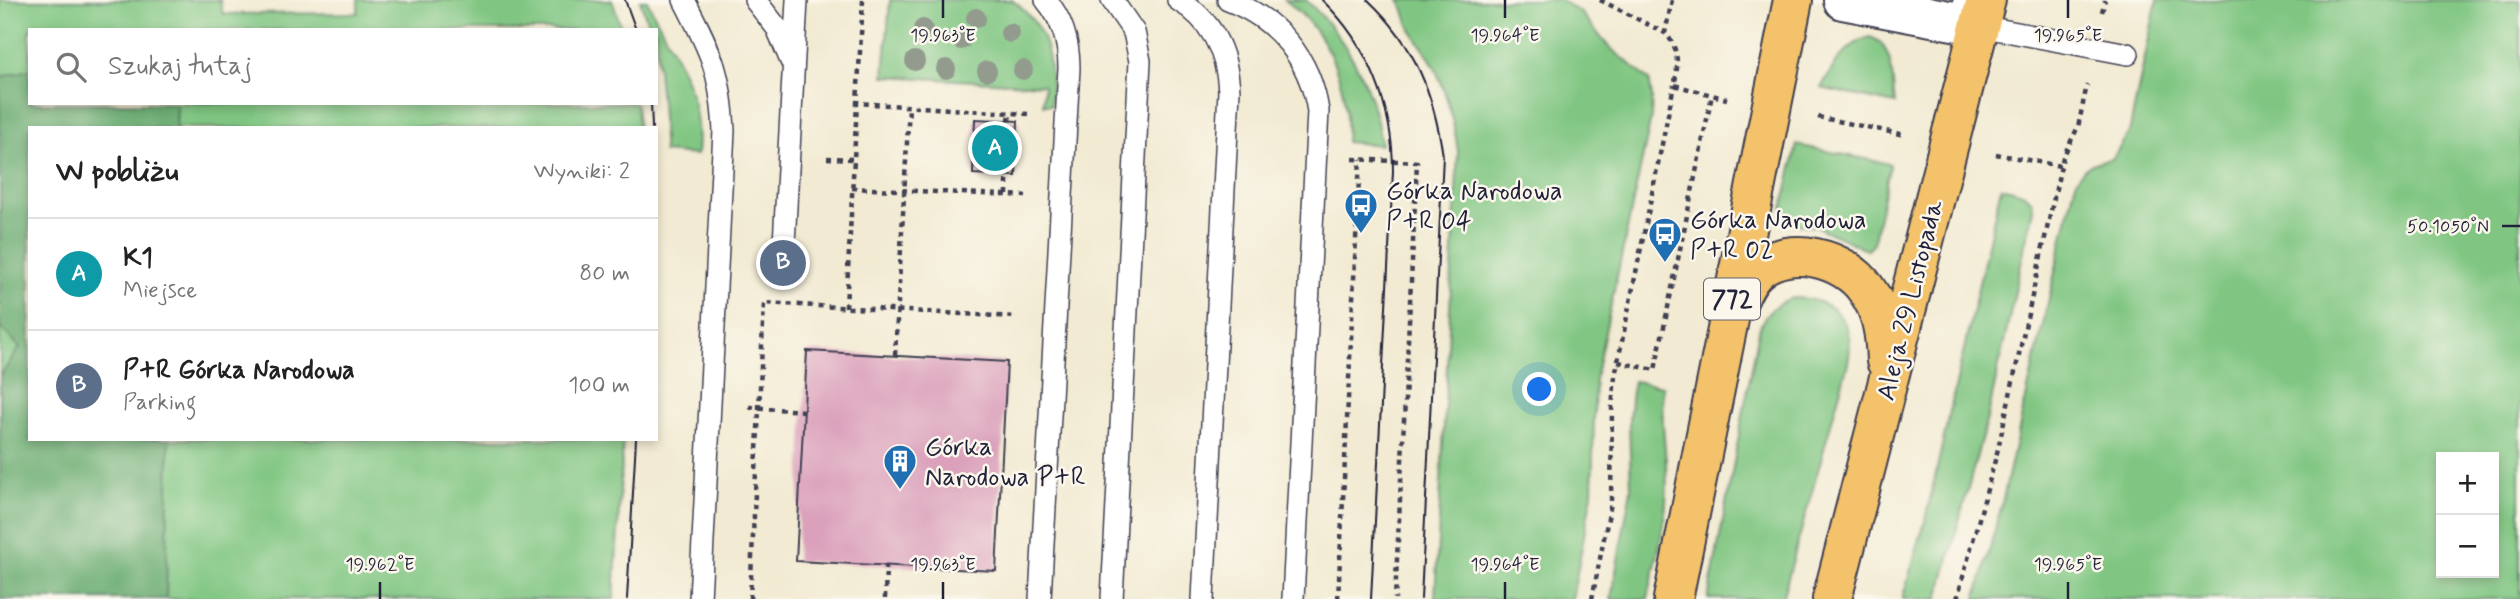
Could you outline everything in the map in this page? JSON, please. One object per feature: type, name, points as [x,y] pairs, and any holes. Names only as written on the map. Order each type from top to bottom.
[{"type":"main road","name":"772","points":[[1674,599],[1793,0]]},
{"type":"main road","name":"Aleja 29 Listopada","points":[[1832,599],[1885,395],[1976,9]]},
{"type":"main road","points":[[1727,329],[1747,283],[1758,270],[1781,258],[1813,257],[1830,263],[1857,278],[1865,286],[1878,309],[1886,349],[1885,395]]},
{"type":"street","points":[[1843,0],[1976,9]]},
{"type":"lane","points":[[684,0],[714,61],[722,94],[724,131],[700,599]]},
{"type":"lane","points":[[755,0],[777,28],[786,46],[791,61],[793,91]]},
{"type":"lane","points":[[783,263],[797,0]]},
{"type":"lane","points":[[1040,599],[1069,68],[1069,49],[1062,23],[1046,0]]},
{"type":"lane","points":[[1112,0],[1134,32],[1139,51],[1140,80],[1112,599]]},
{"type":"lane","points":[[1178,0],[1200,17],[1214,35],[1223,53],[1229,91],[1203,599]]},
{"type":"lane","points":[[1228,0],[1266,19],[1292,46],[1310,77],[1318,111],[1293,599]]},
{"type":"lane","points":[[1976,9],[2128,54]]},
{"type":"path","points":[[846,307],[863,0]]},
{"type":"path","points":[[1592,599],[1611,503],[1612,407],[1618,362],[1674,85],[1677,58],[1665,33],[1600,0]]},
{"type":"path","points":[[1665,33],[1672,0]]},
{"type":"path","points":[[1957,599],[1997,453],[2060,166],[2066,146],[2078,127],[2088,79]]},
{"type":"path","points":[[1674,85],[1721,97]]},
{"type":"path","points":[[1618,362],[1655,370],[1712,95]]},
{"type":"path","points":[[857,103],[1032,114]]},
{"type":"path","points":[[895,355],[909,107]]},
{"type":"path","points":[[1009,121],[1010,112]]},
{"type":"path","points":[[1805,115],[1895,133]]},
{"type":"path","points":[[2005,156],[2060,166]]},
{"type":"path","points":[[824,158],[854,159]]},
{"type":"path","points":[[1338,599],[1360,159]]},
{"type":"path","points":[[1007,176],[1007,195]]},
{"type":"path","points":[[852,188],[1028,196]]},
{"type":"path","points":[[750,599],[764,303],[1023,317]]},
{"type":"path","points":[[885,599],[886,565]]},
{"type":"green space","points":[[0,0],[220,0],[223,14],[358,13],[358,0],[612,0],[621,28],[28,28],[28,70],[0,77]]},
{"type":"green space","points":[[640,0],[647,0],[676,56],[691,93],[698,132],[697,155],[663,152],[658,28],[649,28]]},
{"type":"green space","points":[[890,0],[1012,0],[1034,22],[1046,47],[1051,74],[1051,105],[1043,105],[1044,85],[884,76]]},
{"type":"green space","points":[[1285,0],[1306,0],[1346,48],[1365,84],[1381,145],[1346,142],[1344,101],[1334,63],[1314,29]]},
{"type":"green space","points":[[1399,0],[1560,0],[1581,13],[1608,46],[1649,80],[1652,96],[1651,118],[1595,379],[1592,494],[1572,599],[1435,599],[1458,152],[1452,117],[1441,83],[1432,62],[1411,30]]},
{"type":"green space","points":[[2157,0],[2520,0],[2520,599],[1976,599],[2001,507],[2075,185],[2089,166],[2112,159],[2129,133]]},
{"type":"green space","points":[[1870,37],[1878,41],[1888,56],[1895,104],[1821,88],[1847,50]]},
{"type":"green space","points":[[28,70],[28,105],[177,105],[176,126],[28,126],[28,441],[169,441],[166,599],[0,599],[0,377],[20,347],[0,327],[0,77]]},
{"type":"green space","points":[[177,105],[636,105],[638,126],[176,126]]},
{"type":"green space","points":[[1797,145],[1890,164],[1873,245],[1868,250],[1817,227],[1783,222],[1781,216]]},
{"type":"green space","points":[[2001,187],[2027,196],[2033,209],[1989,411],[1938,599],[1902,599],[1924,525]]},
{"type":"green space","points":[[1793,298],[1820,302],[1839,315],[1849,336],[1850,348],[1782,599],[1708,599],[1759,330],[1772,309]]},
{"type":"green space","points":[[0,327],[20,347],[0,377]]},
{"type":"green space","points":[[1633,381],[1663,386],[1662,415],[1667,473],[1665,514],[1648,599],[1611,599],[1631,489],[1629,420]]},
{"type":"green space","points":[[169,441],[623,441],[614,599],[166,599]]},
{"type":"building","points":[[975,119],[1018,121],[1016,176],[973,174]]},
{"type":"building","name":"Górka Narodowa P+R","points":[[807,351],[1007,362],[996,571],[796,561]]},
{"type":"tram line","points":[[625,0],[635,28]]},
{"type":"tram line","points":[[1322,0],[1339,18],[1365,57],[1383,101],[1392,147],[1393,171],[1371,599]]},
{"type":"tram line","points":[[1368,0],[1398,34],[1420,71],[1434,112],[1443,156],[1421,599]]},
{"type":"tram line","points":[[651,105],[652,126]]},
{"type":"tram line","points":[[627,599],[636,441]]},
{"type":"place","name":"K1","points":[[995,148]]},
{"type":"place","name":"Górka Narodowa P+R 04","points":[[1361,235]]},
{"type":"place","name":"P+R Górka Narodowa","points":[[783,263]]},
{"type":"place","name":"Górka Narodowa P+R 02","points":[[1665,264]]},
{"type":"place","name":"Górka Narodowa P+R","points":[[900,491]]}]
